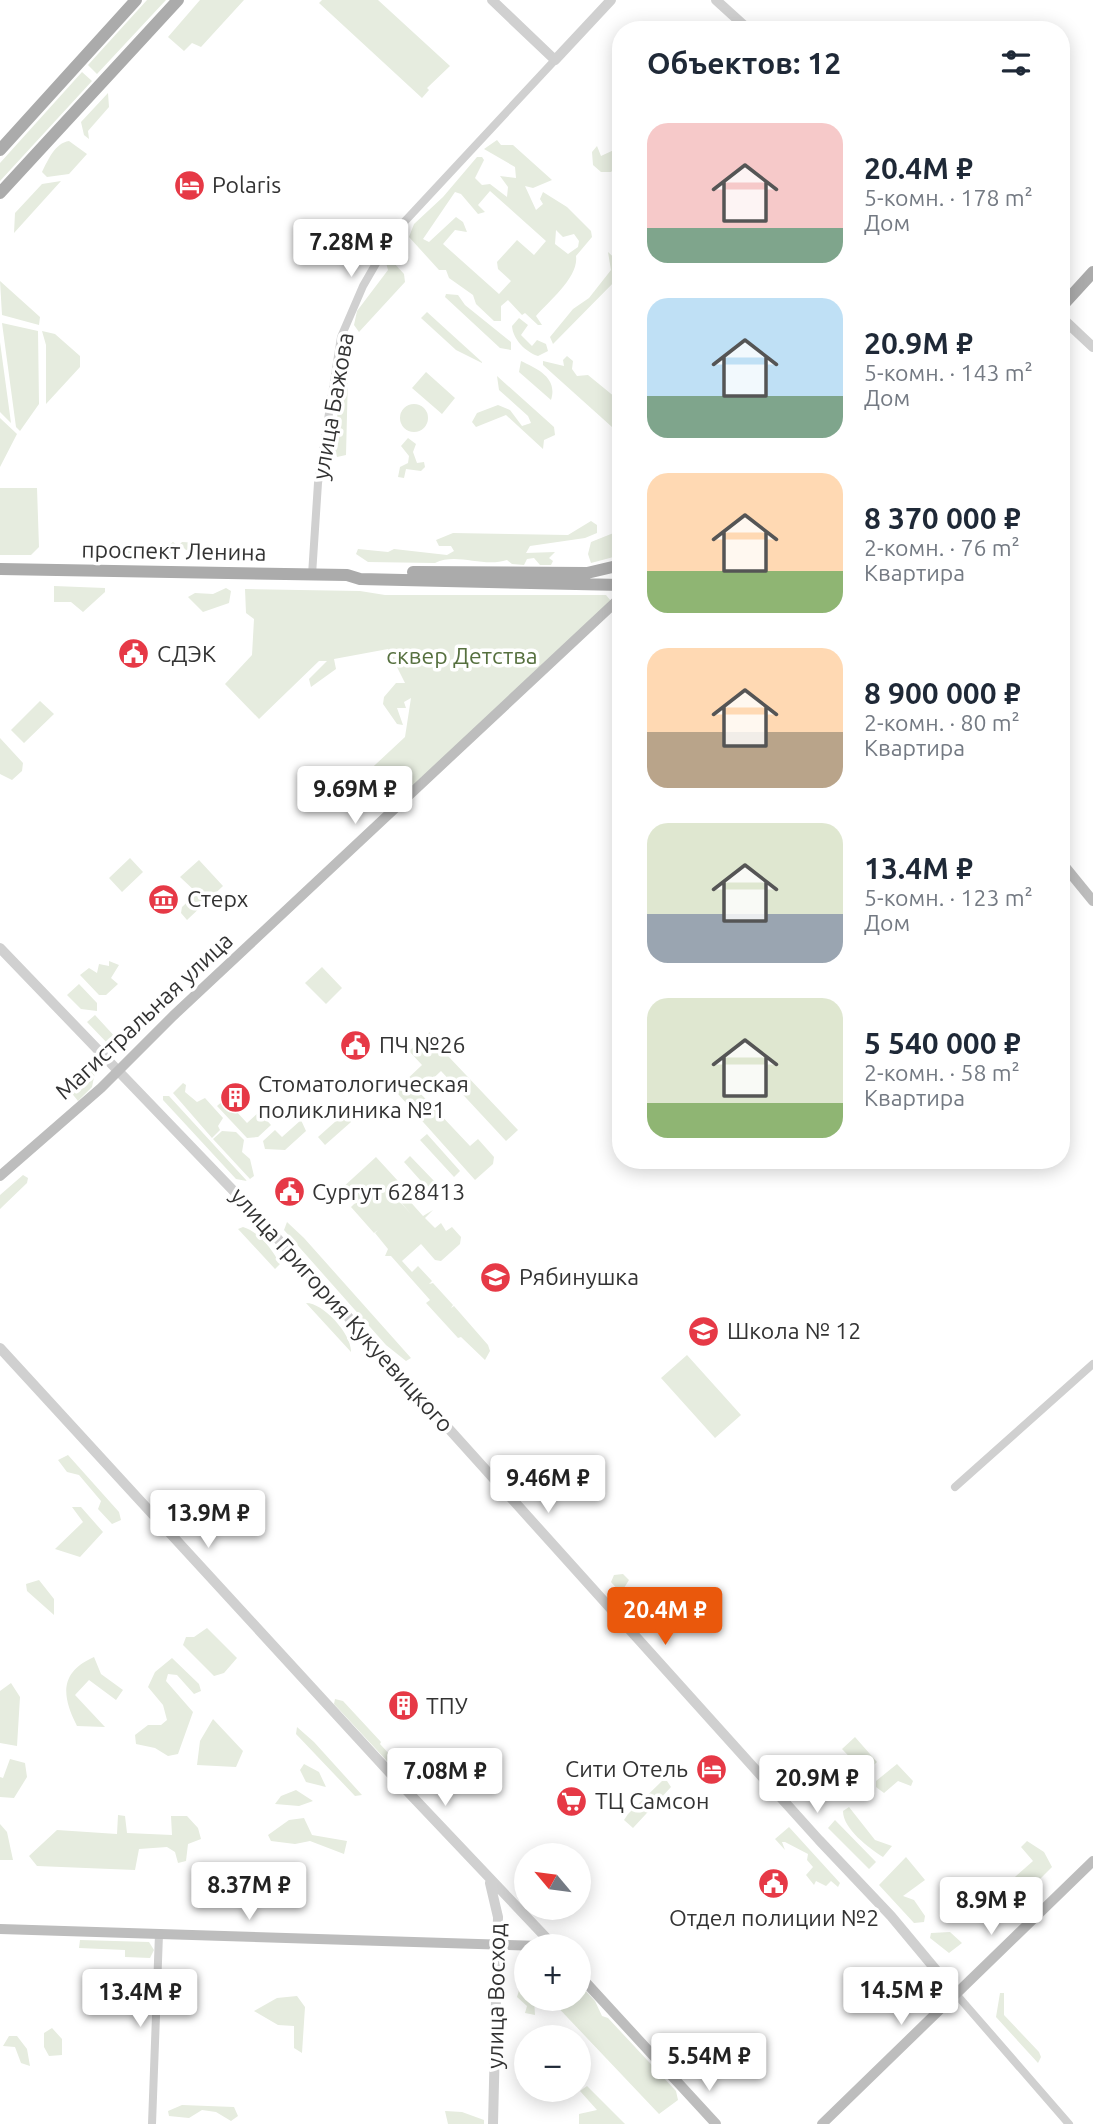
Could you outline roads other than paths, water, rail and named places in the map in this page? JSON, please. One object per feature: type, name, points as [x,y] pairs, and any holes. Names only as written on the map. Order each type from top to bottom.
[{"type":"main road","points":[[0,150],[136,0]]},
{"type":"main road","points":[[0,193],[178,0]]},
{"type":"main road","points":[[1070,297],[1093,272]]},
{"type":"main road","name":"проспект Ленина","points":[[0,569],[347,575],[360,572],[587,573],[612,567]]},
{"type":"main road","name":"проспект Ленина","points":[[347,575],[359,579],[612,586]]},
{"type":"main road","name":"Магистральная улица","points":[[0,1176],[118,1069],[612,605]]},
{"type":"main road","points":[[1070,873],[1093,901]]},
{"type":"main road","points":[[822,2124],[1093,1861]]},
{"type":"main road","points":[[0,1929],[514,1944]]},
{"type":"main road","points":[[591,1988],[716,2124]]},
{"type":"street","points":[[492,0],[555,60]]},
{"type":"street","name":"улица Бажова","points":[[312,575],[318,483],[341,337],[369,275],[393,234],[611,0]]},
{"type":"street","points":[[716,0],[739,21]]},
{"type":"street","points":[[1070,325],[1093,347]]},
{"type":"street","name":"улица Григория Кукуевицкого","points":[[0,948],[118,1069],[405,1378],[819,1840],[891,1916],[956,1994]]},
{"type":"street","points":[[0,1348],[391,1774],[543,1934]]},
{"type":"street","points":[[955,1487],[1093,1364]]},
{"type":"street","name":"улица Восход","points":[[484,1871],[498,1905],[493,2124]]},
{"type":"street","points":[[152,2124],[159,1934]]},
{"type":"street","points":[[956,1994],[1069,2124]]},
{"type":"place","name":"Polaris","points":[[189,185]]},
{"type":"place","name":"СДЭК","points":[[134,654]]},
{"type":"place","name":"Стерх","points":[[164,899]]},
{"type":"place","name":"ПЧ №26","points":[[356,1045]]},
{"type":"place","name":"Стоматологическая поликлиника №1","points":[[235,1097]]},
{"type":"place","name":"Сургут 628413","points":[[289,1192]]},
{"type":"place","name":"Рябинушка","points":[[496,1277]]},
{"type":"place","name":"Школа № 12","points":[[704,1331]]},
{"type":"place","name":"ТПУ","points":[[403,1706]]},
{"type":"place","name":"Сити Отель","points":[[711,1769]]},
{"type":"place","name":"ТЦ Самсон","points":[[572,1801]]},
{"type":"place","name":"Отдел полиции №2","points":[[774,1884]]},
{"type":"park label","name":"сквер Детства","points":[[462,656]]}]
